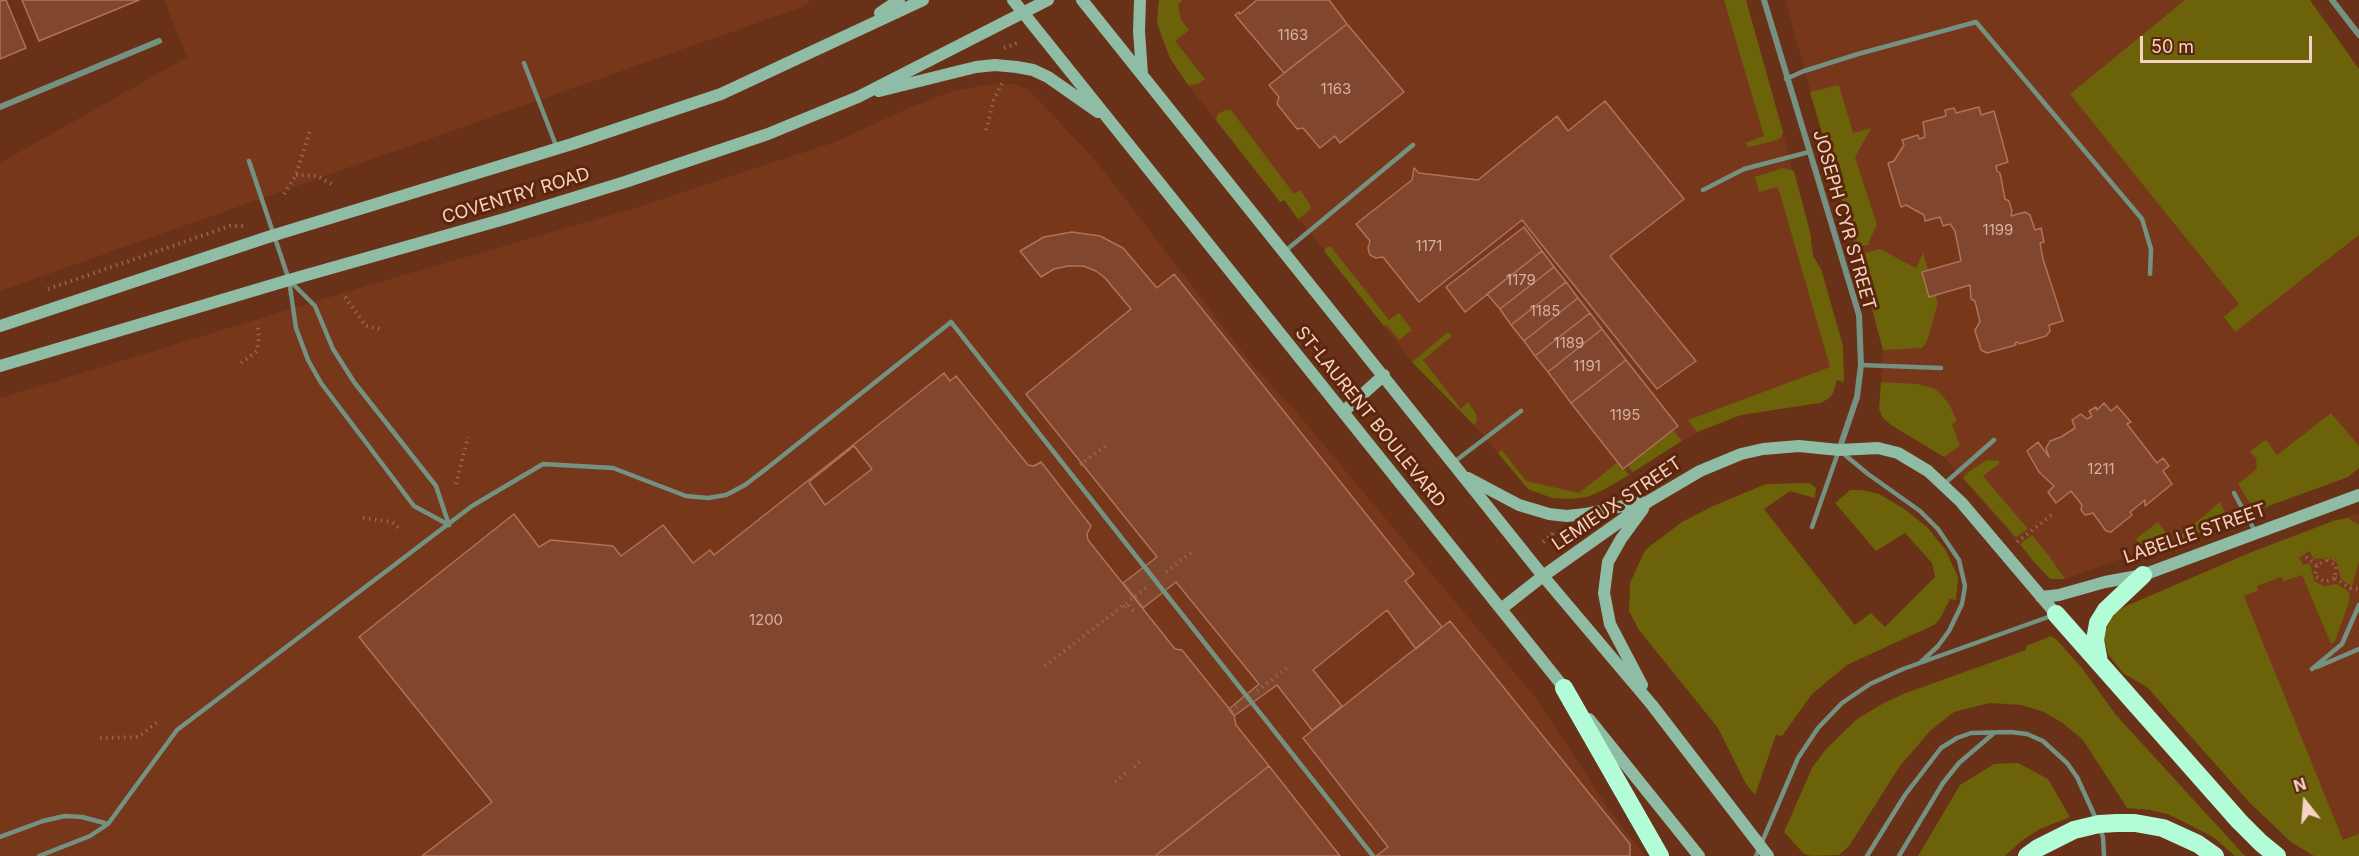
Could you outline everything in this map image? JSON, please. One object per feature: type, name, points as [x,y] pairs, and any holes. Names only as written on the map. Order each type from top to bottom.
[{"type":"highway","points":[[2099,662],[2095,640],[2098,623],[2106,610],[2143,575]]},
{"type":"highway","points":[[2056,614],[2239,821],[2260,843],[2277,856]]},
{"type":"highway","points":[[1564,688],[1660,856]]},
{"type":"highway","points":[[2027,856],[2074,830],[2099,824],[2135,823],[2163,828],[2180,835],[2215,856]]},
{"type":"main road","points":[[810,54],[863,24],[898,0]]},
{"type":"main road","name":"COVENTRY ROAD","points":[[0,326],[275,234],[557,148],[721,94],[923,0]]},
{"type":"main road","name":"ST-LAURENT BOULEVARD","points":[[1013,0],[1699,856]]},
{"type":"main road","name":"COVENTRY ROAD","points":[[0,366],[508,218],[768,134],[858,97],[1048,0]]},
{"type":"main road","name":"ST-LAURENT BOULEVARD","points":[[1082,0],[1543,576],[1652,705],[1768,856]]},
{"type":"main road","points":[[1140,0],[1138,31],[1142,75]]},
{"type":"main road","points":[[858,97],[976,67],[995,65],[1017,67],[1033,70],[1048,77],[1111,122]]},
{"type":"main road","points":[[1343,412],[1384,375]]},
{"type":"main road","name":"LEMIEUX STREET","points":[[1501,609],[1543,576],[1649,501],[1700,471],[1741,454],[1782,446],[1839,450],[1878,448],[1898,453],[1928,471],[1944,484],[2040,597]]},
{"type":"main road","points":[[1463,475],[1519,505],[1549,514],[1567,516],[1585,514],[1649,501]]},
{"type":"main road","name":"LABELLE STREET","points":[[2040,597],[2059,595],[2105,582],[2143,575],[2359,496]]},
{"type":"main road","points":[[1649,501],[1608,562],[1604,593],[1610,624],[1652,705]]},
{"type":"main road","points":[[2040,597],[2056,614]]},
{"type":"street","name":"JOSEPH CYR STREET","points":[[1764,0],[1859,315],[1861,365],[1857,397],[1839,450]]},
{"type":"street","points":[[2332,0],[2359,35]]},
{"type":"street","points":[[0,107],[159,41]]},
{"type":"lane","points":[[1786,79],[1804,70],[1976,22],[2142,219],[2151,249],[2150,273]]},
{"type":"lane","points":[[524,63],[557,148]]},
{"type":"lane","points":[[1284,252],[1413,145]]},
{"type":"lane","points":[[1703,190],[1744,169],[1809,152]]},
{"type":"lane","points":[[249,161],[289,280],[296,328],[304,351],[321,383],[414,506],[449,525]]},
{"type":"lane","points":[[289,280],[315,306],[333,350],[354,382],[436,486],[449,525]]},
{"type":"lane","points":[[39,856],[90,836],[108,824],[177,730],[472,506],[543,464],[613,468],[686,496],[708,498],[726,495],[745,485],[951,322],[1373,856]]},
{"type":"lane","points":[[1861,365],[1941,368]]},
{"type":"lane","points":[[1453,463],[1521,411]]},
{"type":"lane","points":[[1944,484],[1994,440]]},
{"type":"lane","points":[[1812,527],[1839,450],[1920,511],[1938,529],[1959,560],[1965,586],[1962,604],[1944,639],[1919,664]]},
{"type":"lane","points":[[2234,493],[2256,534]]},
{"type":"lane","points":[[2359,605],[2342,644],[2312,669],[2359,649]]},
{"type":"lane","points":[[1756,856],[1807,741],[1830,714],[1854,694],[1903,669],[2056,614]]},
{"type":"lane","points":[[1899,856],[1943,783],[1959,764],[1994,732]]},
{"type":"lane","points":[[1867,856],[1905,795],[1941,748],[1964,736],[1994,732],[2027,734],[2043,741],[2067,763],[2086,793],[2103,837],[2104,856]]},
{"type":"lane","points":[[0,837],[65,816],[82,817],[108,824]]},
{"type":"path","points":[[986,130],[994,100],[1006,77]]},
{"type":"path","points":[[284,194],[296,175],[310,130]]},
{"type":"path","points":[[296,175],[317,176],[334,185]]},
{"type":"path","points":[[345,297],[366,326],[383,330]]},
{"type":"path","points":[[241,363],[257,351],[259,336],[257,323]]},
{"type":"path","points":[[456,484],[468,437]]},
{"type":"path","points":[[1083,463],[1108,444]]},
{"type":"path","points":[[2016,543],[2054,513]]},
{"type":"path","points":[[363,518],[392,522],[400,529]]},
{"type":"path","points":[[1543,542],[1552,535],[1556,541]]},
{"type":"path","points":[[1167,572],[1193,551]]},
{"type":"path","points":[[2306,557],[2317,565]]},
{"type":"path","points":[[2317,565],[2327,560],[2336,566],[2335,578]]},
{"type":"path","points":[[2317,565],[2316,576],[2325,582],[2335,578]]},
{"type":"path","points":[[2335,578],[2350,588],[2359,589]]},
{"type":"path","points":[[1045,666],[1134,597]]},
{"type":"path","points":[[1088,635],[1127,604],[1136,614],[1127,602]]},
{"type":"path","points":[[1263,686],[1287,668]]},
{"type":"path","points":[[100,738],[138,737],[159,721]]},
{"type":"path","points":[[1134,767],[1140,761]]},
{"type":"path","points":[[1115,782],[1128,771]]},
{"type":"shaded area","points":[[164,0],[810,0],[805,6],[0,291],[0,163],[187,57]]},
{"type":"shaded area","points":[[1159,0],[1746,0],[1810,232],[1813,256],[1821,269],[1843,346],[1844,382],[1837,380],[1833,393],[1820,403],[1761,410],[1709,427],[1682,441],[1605,489],[1587,497],[1552,498],[1528,489],[1474,425],[1412,362],[1284,200],[1280,202],[1188,85],[1170,58],[1162,40],[1157,23]]},
{"type":"shaded area","points":[[1159,0],[1182,0],[1178,5],[1181,20],[1189,30],[1175,41],[1205,79],[1198,84],[1188,85],[1170,58],[1157,23]]},
{"type":"shaded area","points":[[1724,0],[1746,0],[1783,132],[1781,138],[1774,141],[1749,147],[1745,143],[1764,136]]},
{"type":"shaded area","points":[[1785,0],[2187,0],[2252,319],[2359,235],[2359,467],[2348,477],[2065,579],[2050,579],[1944,457],[1891,425],[1881,382],[1883,350]]},
{"type":"shaded area","points":[[2185,0],[2310,0],[2359,69],[2359,235],[2235,332],[2224,317],[2239,304],[2070,94]]},
{"type":"shaded area","points":[[1014,84],[1029,90],[1096,161],[1255,368],[1294,409],[1538,701],[1608,808],[1645,856],[0,856],[0,398],[369,285],[635,208],[835,142],[911,107],[953,91],[985,85]]},
{"type":"shaded area","points":[[1839,85],[1853,133],[1871,128],[1855,157],[1877,225],[1868,243],[1871,244],[1856,248],[1810,92]]},
{"type":"shaded area","points":[[1231,110],[1294,194],[1300,190],[1311,206],[1310,210],[1298,219],[1284,200],[1280,202],[1216,120],[1218,114]]},
{"type":"shaded area","points":[[1783,168],[1794,171],[1810,232],[1813,256],[1821,269],[1843,346],[1844,382],[1837,380],[1833,393],[1820,403],[1741,415],[1697,432],[1688,420],[1830,367],[1778,187],[1759,192],[1755,177]]},
{"type":"shaded area","points":[[1327,247],[1331,247],[1389,320],[1399,313],[1412,330],[1399,340],[1387,325],[1384,326],[1324,251]]},
{"type":"shaded area","points":[[1880,249],[1916,268],[1923,253],[1938,303],[1927,341],[1922,348],[1883,350],[1858,255]]},
{"type":"shaded area","points":[[1448,332],[1452,336],[1423,360],[1461,409],[1468,402],[1476,414],[1477,421],[1474,425],[1412,362]]},
{"type":"shaded area","points":[[1881,382],[1917,384],[1933,388],[1940,393],[1949,404],[1957,421],[1952,424],[1960,446],[1944,457],[1891,425],[1882,417],[1879,408]]},
{"type":"shaded area","points":[[2331,413],[2359,446],[2359,468],[2348,477],[2255,511],[2238,484],[2257,469],[2256,458],[2250,452],[2263,441],[2267,441],[2277,455]]},
{"type":"shaded area","points":[[1673,430],[1682,441],[1633,472],[1628,465]]},
{"type":"shaded area","points":[[1502,450],[1526,481],[1579,493],[1618,462],[1629,475],[1587,497],[1552,498],[1528,489],[1498,453]]},
{"type":"shaded area","points":[[1987,460],[1999,461],[1999,464],[1983,476],[2028,529],[2016,537],[1963,478]]},
{"type":"shaded area","points":[[1810,483],[1816,488],[1815,498],[1790,491],[1764,509],[1855,625],[1871,613],[1885,627],[1935,577],[1932,563],[1905,533],[1876,551],[1835,503],[1850,490],[1879,494],[1903,508],[1927,527],[1945,549],[1958,578],[1956,600],[1950,599],[1940,619],[1934,625],[1847,665],[1812,694],[1782,736],[1776,735],[1755,795],[1746,784],[1718,728],[1639,630],[1629,611],[1630,583],[1645,550],[1682,522],[1713,506],[1766,484]]},
{"type":"shaded area","points":[[2220,502],[2229,521],[2182,539],[2181,535]]},
{"type":"shaded area","points":[[2359,513],[2359,856],[2314,856],[2291,842],[2249,802],[2147,687],[2123,673],[2108,654],[2104,640],[2124,607],[2249,553]]},
{"type":"shaded area","points":[[2348,518],[2359,525],[2359,561],[2352,586],[2341,579],[2337,563],[2329,558],[2314,559],[2309,551],[2299,558],[2303,565],[2310,563],[2314,581],[2324,586],[2337,584],[2350,594],[2335,641],[2331,644],[2302,575],[2284,581],[2281,577],[2257,586],[2258,591],[2244,596],[2343,840],[2359,834],[2359,856],[2314,856],[2291,842],[2249,802],[2147,687],[2123,673],[2108,654],[2104,640],[2110,620],[2124,607],[2249,553],[2333,521]]},
{"type":"shaded area","points":[[2158,522],[2172,541],[2144,551],[2136,539]]},
{"type":"shaded area","points":[[2032,535],[2065,579],[2050,579],[2020,544]]},
{"type":"shaded area","points":[[2051,636],[2082,668],[2116,715],[2245,856],[2235,856],[2213,837],[2170,815],[2127,808],[2083,740],[2064,724],[2044,712],[2021,705],[1990,703],[1954,712],[1930,731],[1900,766],[1849,846],[1839,855],[1804,854],[1784,832],[1812,768],[1826,749],[1857,719],[1903,694],[2026,650],[2026,646]]},
{"type":"shaded area","points":[[2018,763],[2048,779],[2070,817],[2040,829],[2024,839],[2005,856],[1918,856],[1960,785],[1994,764]]},
{"type":"building","points":[[6,0],[26,48],[0,59],[0,1]]},
{"type":"building","points":[[22,0],[139,0],[39,41]]},
{"type":"building","points":[[1257,0],[1329,0],[1347,24],[1284,73],[1235,15],[1239,12],[1240,14]]},
{"type":"building","points":[[1347,24],[1404,92],[1340,143],[1335,136],[1320,148],[1303,128],[1297,129],[1277,104],[1279,97],[1269,85]]},
{"type":"building","points":[[1605,101],[1684,199],[1610,256],[1696,361],[1657,389],[1522,220],[1419,302],[1383,257],[1376,258],[1370,255],[1368,248],[1370,241],[1356,224],[1412,180],[1414,168],[1419,173],[1478,180],[1557,116],[1568,131]]},
{"type":"building","points":[[1979,107],[1981,115],[1994,111],[2008,162],[1996,166],[2000,173],[2005,199],[2009,201],[2012,211],[2011,216],[2025,212],[2030,215],[2035,230],[2041,228],[2044,242],[2040,243],[2043,259],[2063,321],[2049,325],[2050,331],[2046,336],[2019,344],[2018,342],[2015,343],[2016,345],[1987,353],[1981,350],[1975,330],[1980,322],[1975,301],[1971,299],[1970,285],[1929,297],[1922,272],[1961,261],[1955,231],[1950,224],[1943,226],[1940,217],[1925,221],[1924,215],[1906,205],[1901,207],[1888,163],[1894,161],[1904,145],[1902,140],[1918,135],[1919,139],[1925,137],[1923,122],[1946,116],[1945,110],[1954,108],[1956,113]]},
{"type":"building","points":[[1524,227],[1542,251],[1465,312],[1446,287]]},
{"type":"building","points":[[1072,232],[1100,236],[1123,248],[1157,288],[1174,274],[1414,574],[1405,581],[1442,627],[1416,649],[1387,610],[1313,670],[1342,706],[1312,730],[1277,685],[1234,716],[1229,709],[1259,684],[1176,582],[1143,608],[1123,583],[1157,557],[1026,394],[1131,309],[1105,278],[1096,271],[1083,266],[1068,266],[1054,269],[1041,277],[1020,251],[1044,237]]},
{"type":"building","points":[[1542,251],[1554,267],[1500,309],[1487,294]]},
{"type":"building","points":[[1554,267],[1566,282],[1511,325],[1500,309]]},
{"type":"building","points":[[1566,282],[1578,298],[1524,341],[1511,325]]},
{"type":"building","points":[[1578,298],[1590,313],[1535,356],[1524,341]]},
{"type":"building","points":[[1590,313],[1602,329],[1548,372],[1535,356]]},
{"type":"building","points":[[1602,329],[1626,360],[1571,403],[1548,372]]},
{"type":"building","points":[[1626,360],[1678,426],[1623,469],[1571,403]]},
{"type":"building","points":[[944,373],[950,381],[956,376],[1028,465],[1034,466],[1041,462],[1091,526],[1087,534],[1088,540],[1175,649],[1182,650],[1231,711],[1236,725],[1269,766],[1155,856],[422,856],[492,802],[359,637],[514,514],[539,547],[551,540],[613,546],[621,556],[663,525],[693,563],[710,550],[714,555]]},
{"type":"building","points":[[2104,403],[2111,411],[2117,406],[2131,422],[2127,424],[2157,463],[2163,458],[2169,466],[2163,471],[2172,484],[2145,506],[2145,500],[2130,512],[2132,515],[2111,532],[2106,531],[2093,513],[2085,515],[2081,510],[2082,505],[2071,491],[2056,503],[2048,492],[2054,486],[2039,472],[2027,451],[2038,442],[2049,457],[2046,448],[2050,441],[2075,428],[2072,420],[2081,414],[2087,419],[2092,416],[2089,411],[2096,407],[2097,410]]},
{"type":"building","points":[[854,446],[872,469],[825,505],[809,482]]},
{"type":"building","points":[[1450,621],[1630,844],[1630,856],[1376,856],[1388,847],[1303,738]]},
{"type":"building","points":[[1269,766],[1340,856],[1155,856],[1182,835]]}]
